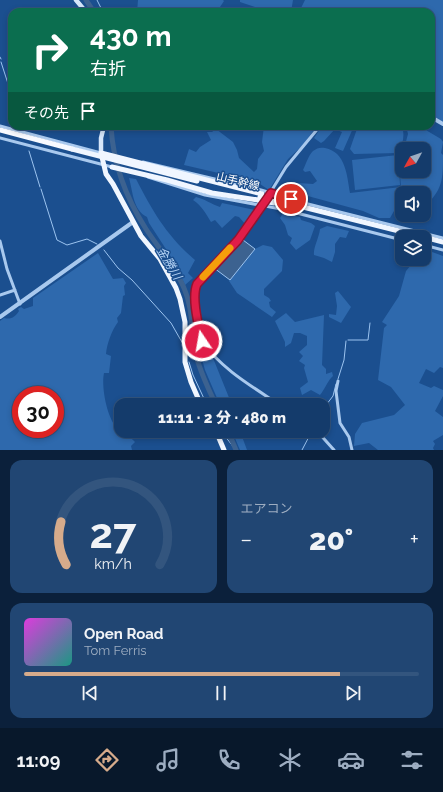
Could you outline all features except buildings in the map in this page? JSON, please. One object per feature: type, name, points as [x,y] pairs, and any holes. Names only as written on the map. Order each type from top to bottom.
[{"type":"highway","points":[[0,130],[72,149]]},
{"type":"main road","points":[[76,0],[83,8]]},
{"type":"main road","points":[[103,130],[100,143],[106,174],[133,222],[145,241],[166,268],[176,288],[183,313],[187,345],[185,362],[188,374],[198,398]]},
{"type":"main road","name":"山手幹線","points":[[72,149],[395,230]]},
{"type":"main road","points":[[101,153],[260,197]]},
{"type":"main road","points":[[112,167],[212,193],[260,197]]},
{"type":"main road","points":[[275,201],[307,208]]},
{"type":"main road","name":"山手幹線","points":[[431,238],[442,240]]},
{"type":"main road","points":[[219,438],[224,450]]},
{"type":"street","points":[[15,130],[101,153]]},
{"type":"street","points":[[270,398],[226,366],[201,342],[195,302],[195,288],[201,279],[242,234],[271,193],[286,167],[317,130]]},
{"type":"street","points":[[0,138],[112,167]]},
{"type":"street","points":[[133,161],[160,165],[271,193],[442,240]]},
{"type":"street","points":[[142,174],[153,180],[205,195],[262,206],[395,238]]},
{"type":"street","points":[[0,317],[133,222]]},
{"type":"street","points":[[0,242],[20,304]]},
{"type":"street","points":[[431,247],[443,250]]},
{"type":"street","points":[[0,295],[15,290]]},
{"type":"street","points":[[187,345],[201,342]]},
{"type":"street","points":[[338,381],[336,391],[340,423],[349,437],[352,450]]},
{"type":"street","points":[[323,438],[334,450]]},
{"type":"shaded area","points":[[138,0],[224,1],[219,8],[137,8]]},
{"type":"shaded area","points":[[240,0],[293,0],[292,8],[255,8],[240,2]]},
{"type":"shaded area","points":[[305,0],[443,0],[443,122],[435,117],[435,8],[301,8]]},
{"type":"shaded area","points":[[217,130],[233,142],[239,158],[254,172],[257,169],[258,159],[264,151],[262,142],[264,130],[314,130],[303,145],[288,159],[269,190],[257,182],[184,165],[189,149],[196,152],[200,147],[211,140],[207,132]]},
{"type":"shaded area","points":[[319,130],[334,130],[321,143],[314,138]]},
{"type":"shaded area","points":[[337,130],[352,130],[343,151],[335,148],[342,132]]},
{"type":"shaded area","points":[[357,130],[403,130],[403,140],[402,142],[395,142],[395,153],[354,154],[350,149]]},
{"type":"shaded area","points":[[407,130],[426,130],[441,139],[443,142],[441,153],[443,155],[443,163],[441,184],[431,200],[431,186],[401,186],[400,178],[431,178],[431,142],[406,142],[408,134]]},
{"type":"shaded area","points":[[319,148],[325,148],[332,150],[341,160],[346,172],[350,193],[395,188],[395,211],[390,218],[379,218],[363,211],[293,192],[298,183],[313,184],[317,181],[310,171],[305,172],[303,170],[313,151]]},
{"type":"shaded area","points":[[395,155],[395,178],[400,178],[400,185],[355,190],[352,160]]},
{"type":"shaded area","points":[[129,178],[136,179],[161,223],[176,242],[195,260],[188,273],[193,278],[185,285],[175,263],[149,223],[147,217],[142,214],[136,205]]},
{"type":"shaded area","points":[[196,197],[220,207],[222,203],[255,210],[246,225],[239,217],[235,216],[222,228],[215,220],[211,222],[201,207],[193,200]]},
{"type":"shaded area","points":[[283,213],[300,217],[301,220],[315,226],[310,240],[296,250],[290,243],[292,238],[288,235],[285,225],[280,218]]},
{"type":"shaded area","points":[[327,226],[349,231],[346,238],[340,237],[335,244],[335,252],[332,262],[314,255],[314,249],[320,229]]},
{"type":"shaded area","points":[[243,240],[255,249],[230,280],[214,268]]},
{"type":"shaded area","points":[[263,245],[272,247],[283,260],[282,271],[264,289],[264,295],[271,301],[269,302],[270,307],[276,312],[272,317],[237,293],[229,281],[255,249]]},
{"type":"shaded area","points":[[431,252],[443,256],[443,368],[440,367],[434,373],[426,369],[419,383],[431,388],[434,386],[443,390],[443,396],[435,411],[443,417],[443,435],[433,441],[435,444],[433,448],[434,450],[378,450],[369,443],[354,446],[355,434],[362,423],[394,415],[405,405],[391,387],[378,380],[384,328],[387,325],[382,322],[399,296],[406,271],[410,266],[431,266]]},
{"type":"shaded area","points":[[98,253],[113,279],[123,278],[126,283],[124,286],[125,295],[123,296],[121,313],[117,318],[118,322],[107,345],[106,354],[111,356],[109,373],[104,373],[103,386],[108,411],[114,424],[114,438],[130,438],[135,442],[131,446],[132,450],[0,450],[0,321],[4,318],[9,319],[14,316],[21,307],[24,309],[33,306],[33,298]]},
{"type":"shaded area","points":[[338,291],[351,307],[341,323],[329,317],[329,314],[336,315],[337,306],[335,293]]},
{"type":"shaded area","points":[[286,313],[295,322],[324,315],[322,365],[326,369],[326,374],[332,372],[333,376],[320,395],[311,390],[302,395],[300,388],[308,382],[304,368],[305,365],[299,361],[303,356],[299,352],[307,345],[307,336],[300,333],[294,333],[291,343],[285,347],[285,342],[275,321]]},
{"type":"shaded area","points":[[200,343],[215,357],[213,358],[229,398],[217,398],[205,370],[198,344]]},
{"type":"shaded area","points":[[235,438],[243,438],[247,450],[240,450]]},
{"type":"waterway","name":"金勝川","points":[[86,0],[91,8]]},
{"type":"waterway","points":[[97,0],[101,8]]},
{"type":"waterway","points":[[1,62],[8,84]]},
{"type":"waterway","name":"金勝川","points":[[111,130],[114,153],[122,180],[132,205],[146,229],[176,272],[187,296],[195,351],[204,379],[213,398]]},
{"type":"waterway","points":[[29,151],[40,187]]},
{"type":"waterway","points":[[41,189],[57,240],[67,245],[87,239],[97,244]]},
{"type":"waterway","points":[[104,250],[118,268],[132,280],[171,323],[183,344]]},
{"type":"waterway","points":[[348,340],[368,340],[370,323]]},
{"type":"waterway","points":[[338,379],[344,360],[346,341]]},
{"type":"waterway","points":[[189,362],[193,375],[204,398]]},
{"type":"waterway","points":[[330,400],[333,396],[336,384]]},
{"type":"waterway","name":"金勝川","points":[[226,438],[235,449]]},
{"type":"waterway","name":"金勝川","points":[[231,438],[236,450]]},
{"type":"waterway","points":[[302,450],[308,438]]},
{"type":"slow traffic","points":[[203,277],[230,248]]},
{"type":"route","points":[[202,341],[195,302],[195,288],[197,284],[247,229],[271,193],[291,199]]}]
